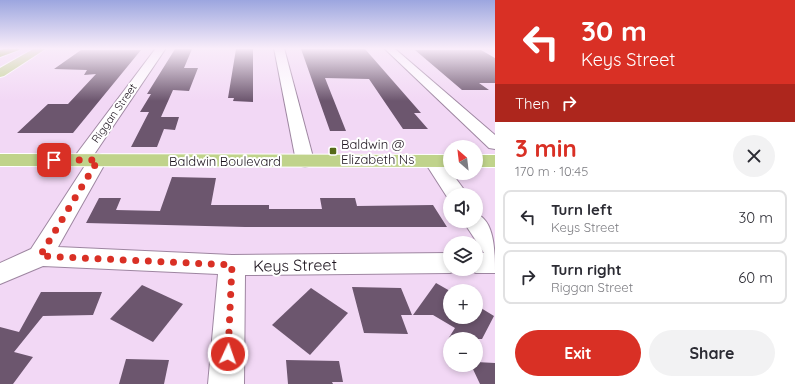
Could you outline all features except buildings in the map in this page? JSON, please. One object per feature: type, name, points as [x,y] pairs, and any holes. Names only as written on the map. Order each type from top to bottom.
[{"type":"main road","points":[[0,73],[12,66]]},
{"type":"main road","name":"Baldwin Boulevard","points":[[0,160],[442,161]]},
{"type":"main road","points":[[483,161],[495,161]]},
{"type":"street","name":"Riggan Street","points":[[40,256],[89,160],[149,66]]},
{"type":"street","points":[[283,66],[305,161]]},
{"type":"street","points":[[409,66],[495,144]]},
{"type":"street","points":[[442,161],[454,188]]},
{"type":"street","points":[[480,228],[495,250]]},
{"type":"street","name":"Keys Street","points":[[0,274],[40,256],[232,265],[443,263]]},
{"type":"street","points":[[483,263],[495,262]]},
{"type":"street","points":[[226,384],[232,265]]},
{"type":"place","name":"Baldwin @ Elizabeth Ns","points":[[333,151]]},
{"type":"route","points":[[54,160],[98,160],[40,256],[232,265],[228,354]]}]
